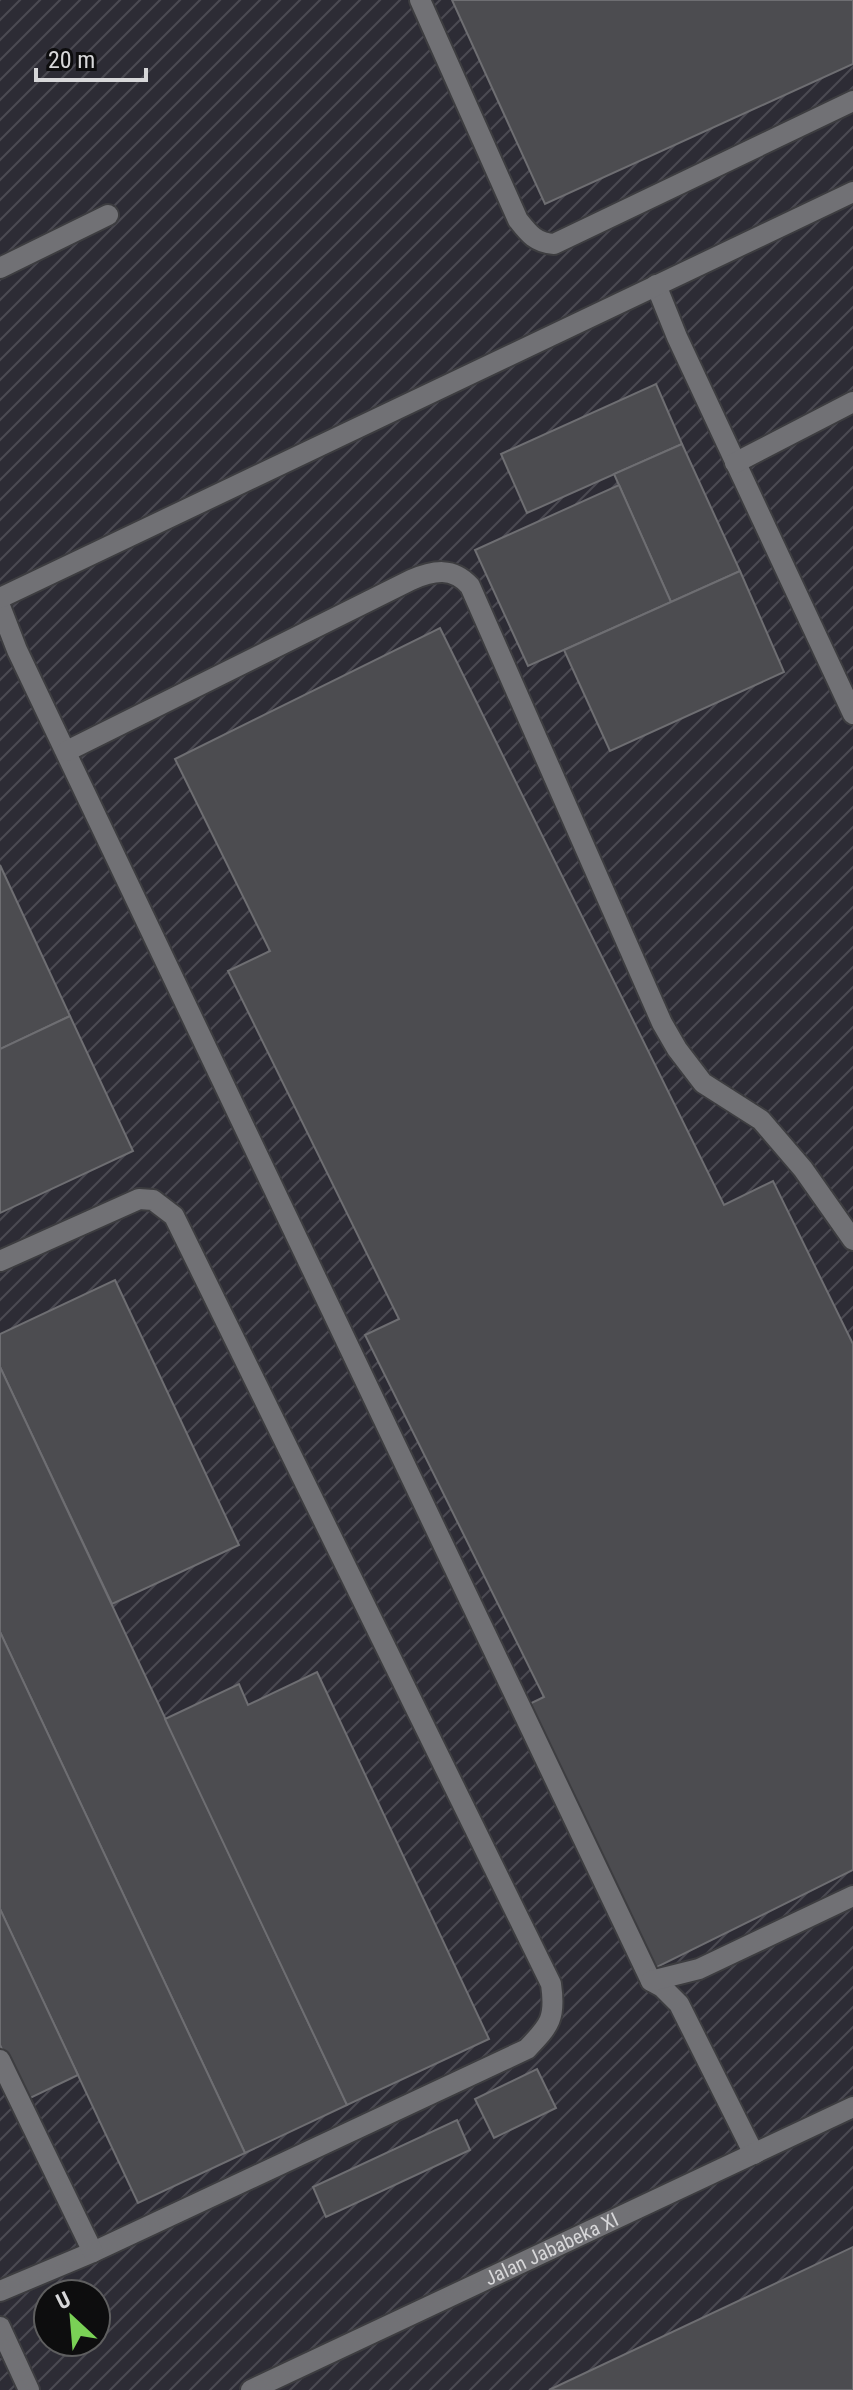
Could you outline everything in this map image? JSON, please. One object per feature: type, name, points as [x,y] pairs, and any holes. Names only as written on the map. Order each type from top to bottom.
[{"type":"street","points":[[420,0],[518,220],[533,238],[542,243],[554,244],[853,101]]},
{"type":"street","points":[[0,598],[853,192]]},
{"type":"street","points":[[0,268],[108,215]]},
{"type":"street","points":[[656,285],[735,463],[853,714]]},
{"type":"street","points":[[735,463],[853,402]]},
{"type":"street","points":[[67,751],[424,574],[447,571],[460,574],[470,586],[662,1023],[677,1049],[703,1083],[761,1120],[803,1169],[853,1240]]},
{"type":"street","points":[[0,606],[17,650],[651,1981],[679,2004],[754,2154]]},
{"type":"street","points":[[0,1261],[139,1199],[153,1200],[174,1216],[551,1984],[554,2007],[548,2027],[527,2049],[93,2252],[0,2291]]},
{"type":"street","points":[[651,1981],[699,1969],[853,1896]]},
{"type":"street","points":[[0,2060],[93,2252]]},
{"type":"street","name":"Jalan Jababeka XI","points":[[251,2390],[853,2107]]},
{"type":"street","points":[[0,2327],[29,2390]]},
{"type":"shaded area","points":[[0,0],[853,0],[853,2390],[0,2390]]},
{"type":"building","points":[[452,0],[853,0],[853,64],[545,204]]},
{"type":"building","points":[[656,384],[682,444],[527,513],[501,454]]},
{"type":"building","points":[[682,444],[740,571],[671,602],[614,474]]},
{"type":"building","points":[[619,485],[671,602],[528,666],[475,550]]},
{"type":"building","points":[[740,571],[784,672],[610,751],[564,650]]},
{"type":"building","points":[[440,628],[724,1205],[773,1181],[853,1344],[853,1870],[651,1970],[521,1708],[544,1697],[365,1335],[399,1319],[228,971],[270,951],[175,759]]},
{"type":"building","points":[[0,865],[70,1016],[0,1049]]},
{"type":"building","points":[[70,1016],[133,1151],[0,1213],[0,1049]]},
{"type":"building","points":[[115,1280],[239,1545],[112,1604],[0,1367],[0,1334]]},
{"type":"building","points":[[0,1367],[347,2105],[245,2153],[0,1632]]},
{"type":"building","points":[[0,1632],[245,2153],[138,2203],[0,1909]]},
{"type":"building","points":[[317,1672],[489,2039],[347,2105],[165,1719],[239,1684],[248,1705]]},
{"type":"building","points":[[0,1909],[78,2075],[26,2100],[0,2045]]},
{"type":"building","points":[[537,2069],[556,2108],[494,2138],[475,2099]]},
{"type":"building","points":[[457,2120],[470,2150],[326,2217],[313,2187]]},
{"type":"building","points":[[853,2247],[853,2390],[549,2390]]}]
